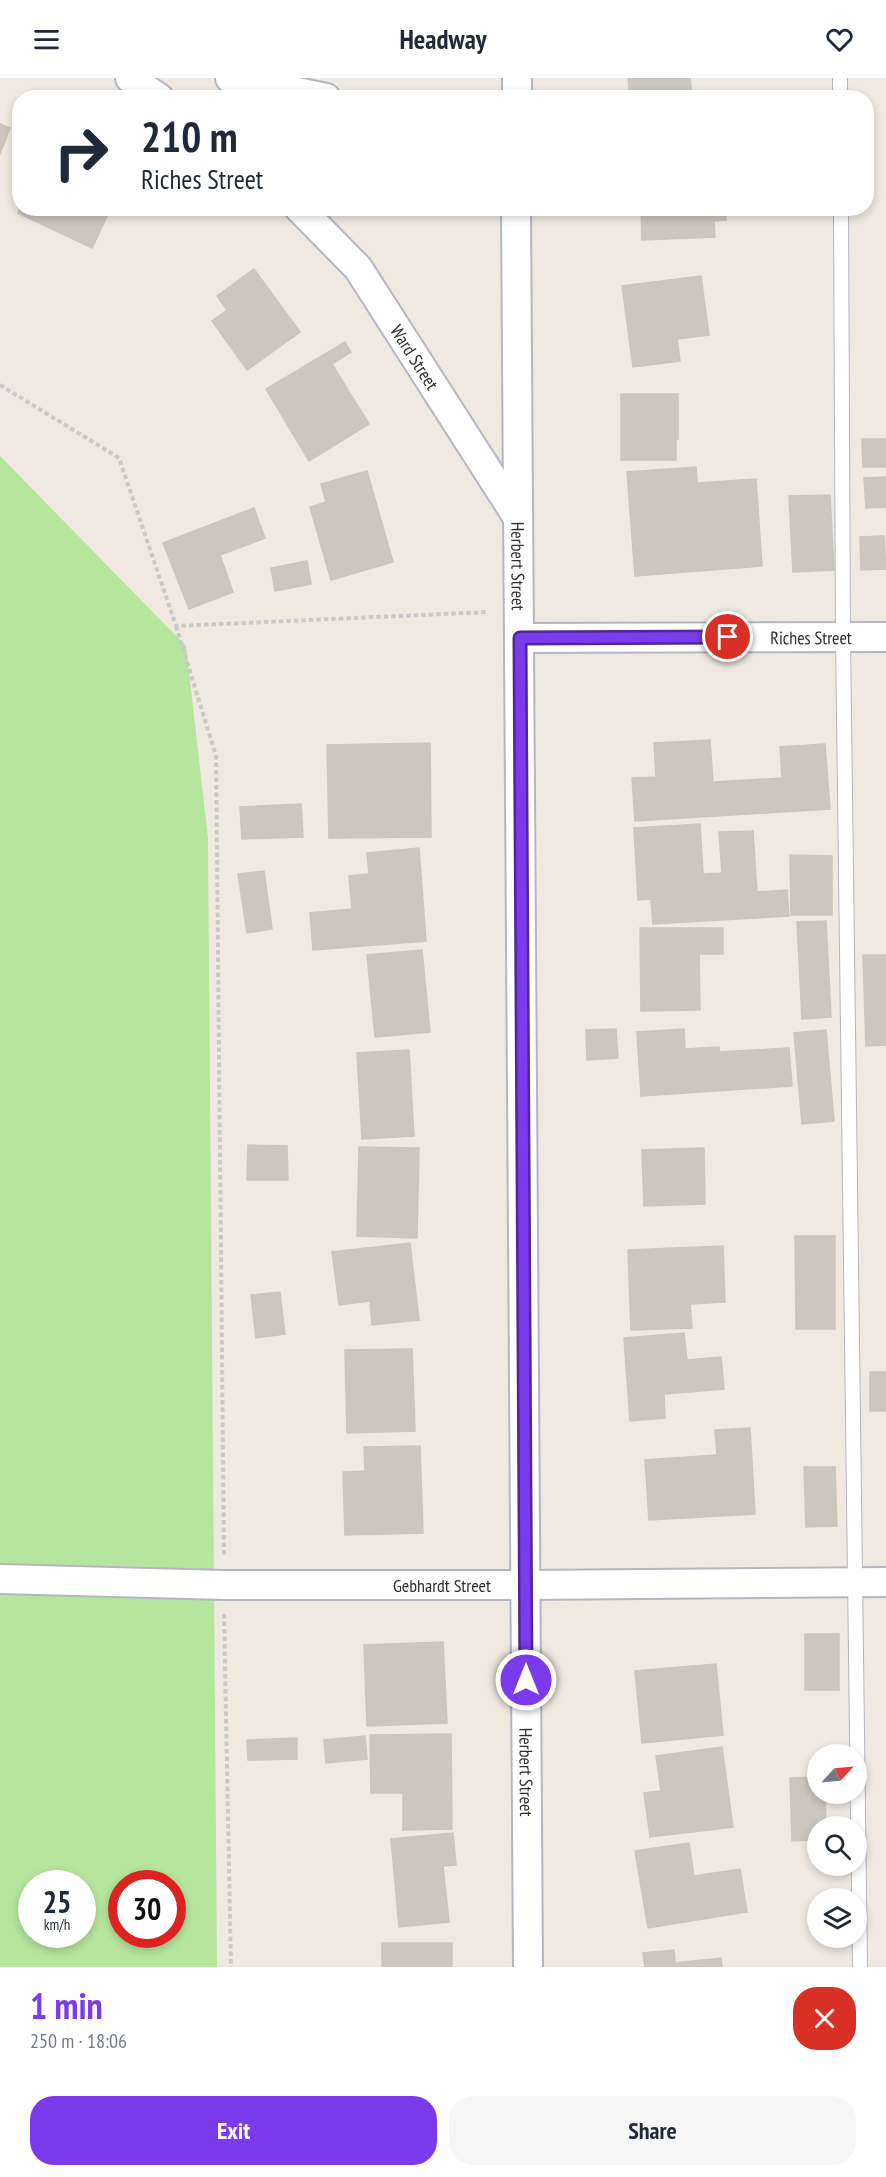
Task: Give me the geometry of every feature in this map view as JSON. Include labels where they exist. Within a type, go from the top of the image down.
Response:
[{"type":"street","points":[[130,78],[147,90]]},
{"type":"street","points":[[230,78],[288,90]]},
{"type":"street","name":"Ward Street","points":[[307,216],[358,268],[518,518]]},
{"type":"street","name":"Herbert Street","points":[[516,216],[528,1967]]},
{"type":"street","name":"Riches Street","points":[[520,624],[886,637]]},
{"type":"street","name":"Gebhardt Street","points":[[0,1579],[224,1585],[525,1585],[886,1581]]},
{"type":"lane","points":[[841,216],[843,637],[860,1967]]},
{"type":"path","points":[[0,386],[119,458],[176,626],[216,756],[224,1585],[231,1967]]},
{"type":"path","points":[[176,626],[520,624]]},
{"type":"green space","points":[[0,456],[186,646],[208,838],[217,1967],[0,1967]]},
{"type":"building","points":[[628,78],[690,78],[691,90],[629,90]]},
{"type":"building","points":[[0,124],[10,128],[0,154]]},
{"type":"building","points":[[24,216],[107,216],[92,248]]},
{"type":"building","points":[[641,216],[726,216],[726,220],[714,221],[715,237],[642,240]]},
{"type":"building","points":[[254,269],[300,332],[247,370],[212,321],[227,310],[217,296]]},
{"type":"building","points":[[701,276],[709,335],[677,339],[680,361],[633,367],[622,286]]},
{"type":"building","points":[[345,342],[351,352],[332,364],[369,424],[309,461],[266,389]]},
{"type":"building","points":[[621,394],[678,394],[676,460],[621,460]]},
{"type":"building","points":[[862,439],[886,439],[886,467],[863,467]]},
{"type":"building","points":[[696,467],[697,483],[756,479],[762,566],[635,576],[627,472]]},
{"type":"building","points":[[367,471],[393,562],[331,580],[310,507],[326,502],[321,484]]},
{"type":"building","points":[[886,477],[886,507],[866,508],[864,478]]},
{"type":"building","points":[[830,495],[834,570],[793,572],[789,496]]},
{"type":"building","points":[[254,508],[265,538],[220,555],[233,592],[189,609],[163,543]]},
{"type":"building","points":[[884,536],[886,569],[861,570],[860,537]]},
{"type":"building","points":[[307,561],[311,584],[275,591],[271,568]]},
{"type":"building","points":[[710,740],[713,782],[782,778],[780,747],[825,744],[830,809],[635,821],[632,778],[656,777],[654,743]]},
{"type":"building","points":[[430,743],[431,837],[329,838],[327,745]]},
{"type":"building","points":[[301,804],[303,837],[242,839],[240,807]]},
{"type":"building","points":[[700,824],[703,874],[722,873],[719,832],[753,831],[757,892],[787,890],[789,916],[653,924],[651,899],[638,900],[634,828]]},
{"type":"building","points":[[419,848],[426,941],[313,950],[310,913],[352,909],[349,876],[369,874],[367,853]]},
{"type":"building","points":[[790,855],[832,856],[832,915],[791,915]]},
{"type":"building","points":[[264,871],[272,929],[247,933],[238,874]]},
{"type":"building","points":[[826,921],[831,1017],[802,1019],[797,922]]},
{"type":"building","points":[[640,928],[723,928],[723,954],[699,954],[700,1010],[641,1011]]},
{"type":"building","points":[[422,950],[430,1032],[375,1037],[367,955]]},
{"type":"building","points":[[863,955],[886,955],[886,1045],[866,1046]]},
{"type":"building","points":[[616,1029],[618,1058],[587,1060],[586,1030]]},
{"type":"building","points":[[684,1029],[685,1049],[719,1047],[719,1052],[789,1048],[792,1086],[641,1096],[637,1032]]},
{"type":"building","points":[[826,1030],[834,1121],[802,1124],[794,1033]]},
{"type":"building","points":[[409,1050],[414,1136],[362,1139],[357,1053]]},
{"type":"building","points":[[248,1145],[287,1146],[288,1180],[247,1180]]},
{"type":"building","points":[[359,1147],[419,1148],[417,1238],[357,1236]]},
{"type":"building","points":[[704,1148],[705,1204],[644,1206],[642,1150]]},
{"type":"building","points":[[795,1236],[835,1236],[835,1329],[796,1329]]},
{"type":"building","points":[[410,1243],[419,1320],[372,1325],[370,1301],[339,1305],[332,1252]]},
{"type":"building","points":[[723,1246],[725,1302],[690,1304],[692,1328],[631,1330],[628,1250]]},
{"type":"building","points":[[280,1292],[285,1334],[256,1338],[251,1295]]},
{"type":"building","points":[[684,1333],[687,1360],[721,1357],[724,1389],[664,1394],[665,1418],[630,1421],[624,1338]]},
{"type":"building","points":[[412,1349],[415,1431],[347,1433],[345,1350]]},
{"type":"building","points":[[870,1372],[886,1372],[886,1411],[870,1411]]},
{"type":"building","points":[[750,1428],[755,1514],[649,1520],[645,1460],[717,1455],[715,1430]]},
{"type":"building","points":[[420,1446],[423,1533],[345,1535],[343,1472],[365,1471],[364,1447]]},
{"type":"building","points":[[804,1467],[835,1467],[837,1526],[806,1527]]},
{"type":"building","points":[[805,1634],[839,1634],[839,1690],[805,1690]]},
{"type":"building","points":[[443,1642],[447,1723],[367,1726],[364,1645]]},
{"type":"building","points":[[716,1664],[723,1735],[642,1743],[635,1671]]},
{"type":"building","points":[[451,1734],[452,1829],[403,1830],[403,1793],[371,1793],[370,1735]]},
{"type":"building","points":[[365,1736],[367,1759],[326,1763],[324,1740]]},
{"type":"building","points":[[297,1738],[297,1759],[248,1760],[247,1740]]},
{"type":"building","points":[[722,1747],[733,1827],[650,1837],[644,1793],[661,1791],[656,1756]]},
{"type":"building","points":[[807,1777],[807,1804],[825,1804],[826,1816],[807,1816],[807,1840],[792,1841],[790,1778]]},
{"type":"building","points":[[453,1833],[456,1865],[443,1866],[449,1922],[399,1927],[391,1839]]},
{"type":"building","points":[[689,1843],[694,1876],[740,1869],[747,1912],[648,1928],[635,1851]]},
{"type":"building","points":[[382,1943],[452,1943],[452,1967],[382,1967]]},
{"type":"building","points":[[674,1950],[675,1963],[721,1958],[722,1967],[645,1967],[643,1953]]},
{"type":"route","points":[[526,1680],[520,638],[728,637]]}]
